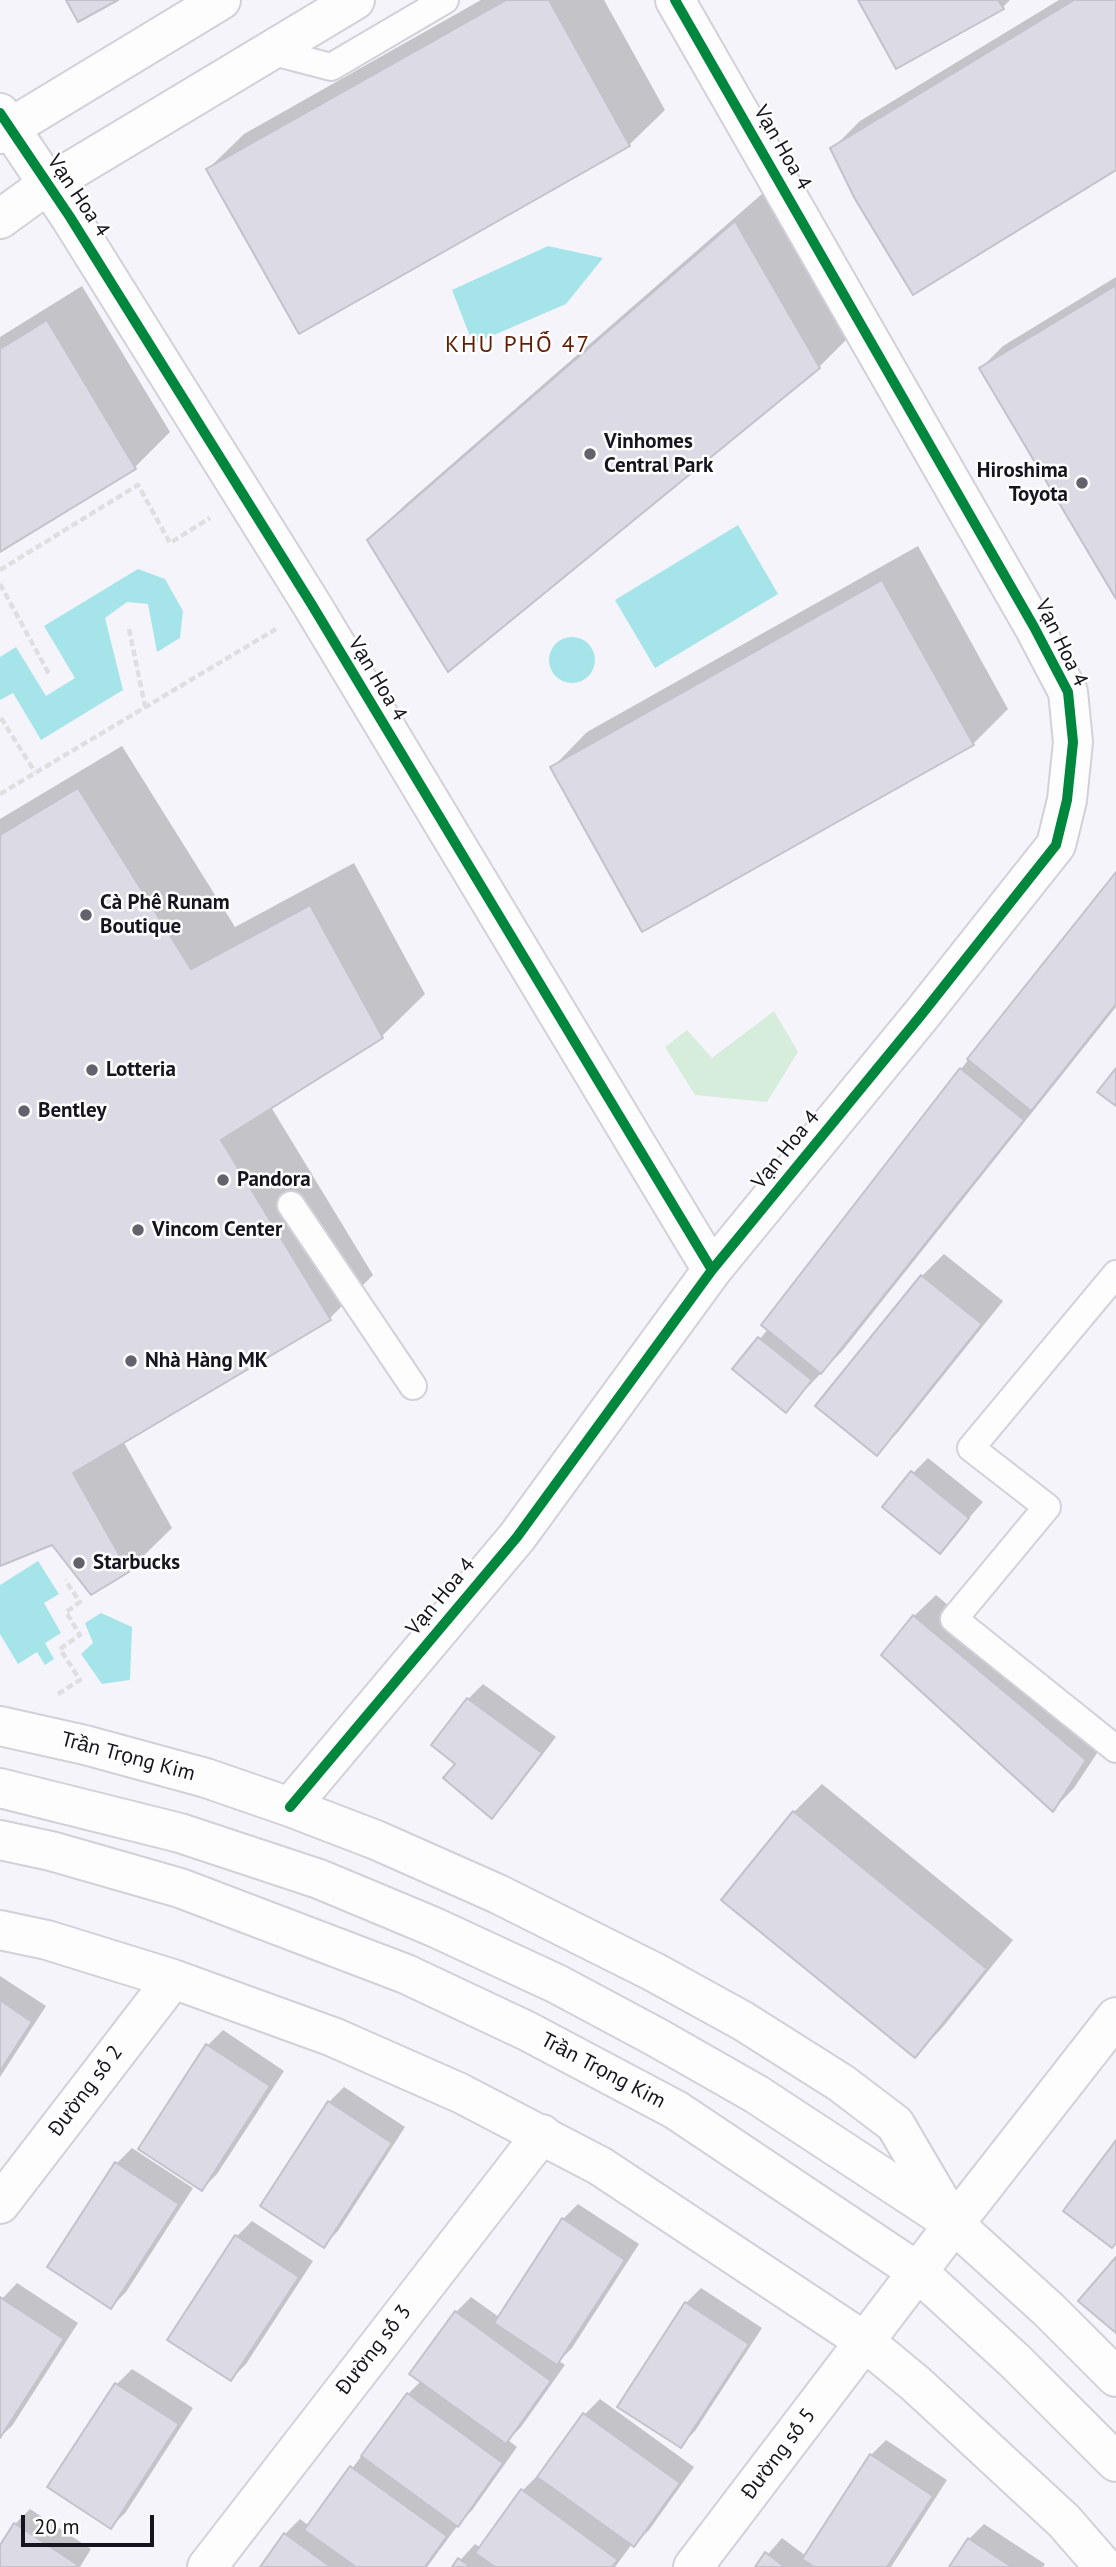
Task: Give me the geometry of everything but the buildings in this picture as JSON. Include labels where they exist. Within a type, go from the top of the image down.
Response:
[{"type":"street","name":"Vạn Hoa 4","points":[[221,0],[3,125],[70,217],[312,605],[712,1270]]},
{"type":"street","name":"Vạn Hoa 4","points":[[0,219],[47,186],[355,0]]},
{"type":"street","name":"Vạn Hoa 4","points":[[290,1807],[517,1537],[712,1270],[1056,845],[1066,800],[1073,742],[1068,692],[1034,627],[675,0]]},
{"type":"street","name":"Trần Trọng Kim","points":[[0,1726],[205,1777],[290,1807],[376,1840],[498,1894],[643,1966],[743,2021],[841,2083],[895,2124],[954,2224]]},
{"type":"street","name":"Trần Trọng Kim","points":[[0,1788],[180,1833],[319,1879],[447,1933],[557,1984],[755,2094],[954,2224],[1049,2310],[1116,2377]]},
{"type":"street","name":"Trần Trọng Kim","points":[[0,1840],[180,1888],[407,1974],[527,2031],[676,2110],[918,2272],[1016,2362],[1116,2462]]},
{"type":"street","points":[[0,1930],[47,1940],[173,1979],[333,2037],[460,2093],[600,2166],[864,2342],[916,2384],[1064,2521],[1104,2567]]},
{"type":"street","name":"Đường số 2","points":[[0,2204],[173,1979]]},
{"type":"street","name":"Đường số 5","points":[[693,2567],[954,2224],[1116,2017]]},
{"type":"street","name":"Đường số 3","points":[[207,2567],[542,2134]]},
{"type":"lane","points":[[270,51],[331,67],[445,0]]},
{"type":"lane","points":[[291,1205],[413,1386]]},
{"type":"lane","points":[[1116,1274],[971,1448],[1047,1507],[954,1619],[1116,1749]]},
{"type":"path","points":[[0,570],[138,485],[170,543],[213,516]]},
{"type":"path","points":[[0,584],[49,674]]},
{"type":"path","points":[[0,794],[312,605]]},
{"type":"path","points":[[129,629],[145,706]]},
{"type":"path","points":[[1,718],[36,772]]},
{"type":"path","points":[[58,1695],[80,1680],[60,1649],[80,1635],[66,1612],[80,1602],[65,1580]]},
{"type":"green space","points":[[774,1011],[798,1052],[767,1102],[695,1095],[665,1047],[687,1030],[712,1058]]},
{"type":"water","points":[[548,246],[603,258],[566,304],[473,344],[452,290]]},
{"type":"water","points":[[738,525],[778,594],[655,668],[615,600]]},
{"type":"water","points":[[138,569],[165,579],[183,611],[180,638],[157,652],[148,604],[127,602],[105,618],[123,690],[41,740],[13,693],[0,700],[0,657],[16,647],[46,696],[75,678],[44,626]]},
{"type":"water","points":[[572,637],[589,643],[595,660],[589,677],[572,683],[555,677],[549,660],[555,643]]},
{"type":"water","points":[[38,1561],[59,1594],[44,1603],[61,1633],[45,1643],[54,1659],[45,1665],[37,1652],[18,1664],[0,1634],[0,1585]]},
{"type":"water","points":[[101,1613],[132,1627],[130,1680],[102,1684],[81,1654],[93,1643],[85,1623]]},
{"type":"cycle path","points":[[290,1807],[517,1537],[712,1270],[922,1014],[1056,845],[1067,800],[1073,742],[1068,692],[1034,627],[675,0]]},
{"type":"cycle path","points":[[0,113],[70,217],[312,605],[712,1270]]},
{"type":"place","name":"Vinhomes Central Park","points":[[590,454]]},
{"type":"place","name":"Hiroshima Toyota","points":[[1082,483]]},
{"type":"place","name":"Cà Phê Runam Boutique","points":[[86,915]]},
{"type":"place","name":"Lotteria","points":[[92,1070]]},
{"type":"place","name":"Bentley","points":[[24,1111]]},
{"type":"place","name":"Pandora","points":[[223,1180]]},
{"type":"place","name":"Vincom Center","points":[[138,1230]]},
{"type":"place","name":"Nhà Hàng MK","points":[[131,1361]]},
{"type":"place","name":"Starbucks","points":[[79,1563]]},
{"type":"district","name":"KHU PHỐ 47","points":[[518,345]]}]
